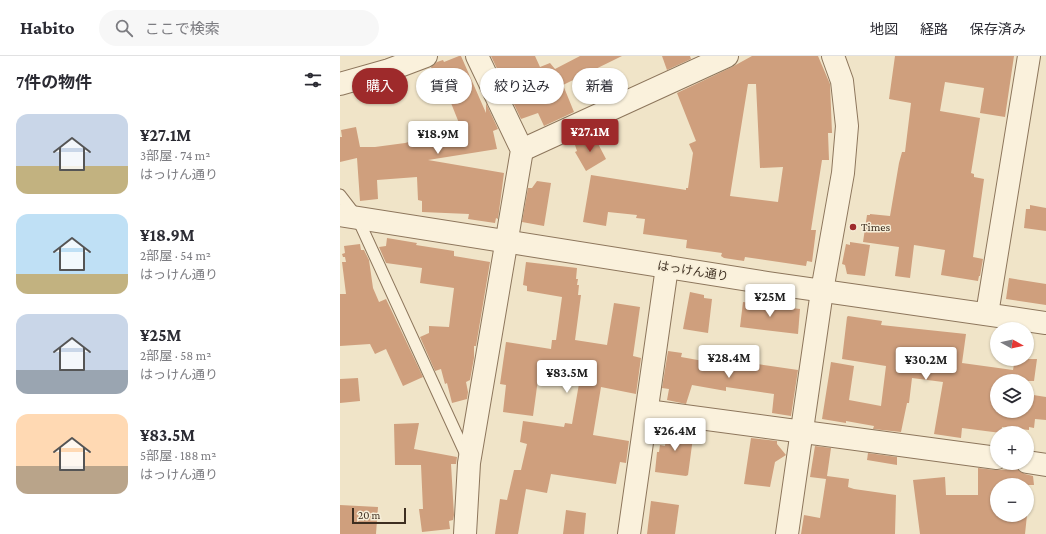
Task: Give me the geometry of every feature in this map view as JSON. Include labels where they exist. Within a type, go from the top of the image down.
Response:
[{"type":"street","points":[[340,84],[389,70],[426,56]]},
{"type":"street","points":[[465,534],[469,463],[522,150],[477,56]]},
{"type":"street","points":[[522,150],[728,56]]},
{"type":"street","points":[[787,534],[822,291],[843,172],[847,126],[842,81],[833,56]]},
{"type":"street","points":[[987,314],[1029,56]]},
{"type":"street","name":"はっけん通り","points":[[348,216],[822,291],[1046,323]]},
{"type":"street","points":[[628,534],[667,267]]},
{"type":"street","points":[[647,410],[990,457]]},
{"type":"street","points":[[1034,463],[1046,465]]},
{"type":"lane","points":[[340,195],[348,216],[469,463]]},
{"type":"building","points":[[461,56],[466,68],[431,68],[437,62],[443,60],[444,62]]},
{"type":"building","points":[[491,56],[535,56],[540,67],[550,63],[554,68],[497,68]]},
{"type":"building","points":[[580,56],[622,56],[598,68],[572,68],[572,81],[564,85],[564,68],[557,68]]},
{"type":"building","points":[[662,56],[690,56],[691,59],[667,70]]},
{"type":"building","points":[[752,56],[818,56],[830,84],[832,133],[828,133],[829,160],[822,160],[811,230],[816,230],[812,262],[807,261],[806,266],[745,257],[744,261],[724,258],[721,256],[722,253],[686,248],[687,240],[643,234],[645,219],[636,218],[637,215],[608,212],[606,226],[583,222],[591,175],[686,190],[686,188],[688,188],[693,153],[689,144],[696,141],[677,93]],"holes":[[[748,84],[756,84],[760,168],[783,167],[778,202],[730,196]]]},
{"type":"building","points":[[895,56],[1014,56],[1005,117],[980,113],[984,88],[945,82],[940,111],[980,118],[971,173],[974,174],[974,177],[984,179],[973,257],[983,259],[978,281],[941,275],[945,250],[914,245],[910,278],[895,276],[899,247],[863,242],[867,215],[890,216],[899,163],[902,152],[905,152],[911,103],[889,99]]},
{"type":"building","points":[[472,81],[480,99],[480,104],[482,104],[486,113],[486,104],[498,129],[493,131],[497,149],[428,160],[504,173],[498,219],[496,218],[495,223],[468,219],[469,214],[422,212],[422,201],[418,200],[417,177],[377,180],[378,199],[360,201],[357,158],[340,162],[340,137],[342,137],[341,130],[356,127],[360,147],[375,147],[405,143],[461,128],[451,104],[472,104]]},
{"type":"building","points":[[564,87],[574,112],[544,126],[538,113],[521,119],[514,104],[564,104]]},
{"type":"building","points":[[593,134],[606,159],[586,171],[575,152],[577,151],[575,145]]},
{"type":"building","points":[[537,181],[551,183],[544,226],[522,222],[528,188],[532,188]]},
{"type":"building","points":[[1030,205],[1046,208],[1046,231],[1024,228],[1026,209],[1030,209]]},
{"type":"building","points":[[387,238],[417,243],[416,245],[454,251],[454,256],[490,262],[476,346],[474,346],[474,358],[470,380],[466,382],[468,392],[467,399],[452,403],[447,383],[445,384],[441,369],[435,371],[420,337],[429,333],[429,326],[449,327],[454,288],[420,283],[422,268],[386,263],[379,247],[386,246]]},
{"type":"building","points":[[850,242],[870,245],[865,276],[847,274],[845,265],[842,264],[846,244],[850,245]]},
{"type":"building","points":[[360,244],[361,250],[364,250],[369,260],[373,288],[379,302],[386,299],[423,377],[403,386],[386,349],[375,354],[370,344],[340,346],[340,294],[346,294],[342,262],[346,262],[345,257],[343,257],[342,254],[345,253],[344,246]]},
{"type":"building","points":[[526,262],[577,268],[576,279],[578,279],[577,285],[579,285],[578,295],[581,295],[575,340],[607,345],[614,303],[640,307],[633,356],[641,358],[636,394],[601,387],[593,435],[629,441],[626,463],[620,462],[616,484],[551,474],[547,493],[526,489],[518,534],[495,534],[500,499],[507,500],[514,470],[521,470],[527,444],[520,442],[523,421],[564,427],[565,423],[572,424],[580,378],[539,372],[533,416],[503,412],[506,385],[500,384],[506,342],[551,349],[552,340],[556,340],[562,297],[527,291],[527,286],[523,285]]},
{"type":"building","points":[[1009,278],[1046,284],[1046,305],[1006,299]]},
{"type":"building","points":[[690,292],[704,295],[704,298],[712,299],[708,333],[683,329]]},
{"type":"building","points":[[743,302],[800,309],[798,334],[740,327]]},
{"type":"building","points":[[847,317],[882,321],[881,325],[966,334],[962,363],[1013,370],[1014,366],[1034,366],[1034,359],[1037,359],[1034,381],[1034,374],[990,374],[990,418],[1034,418],[1034,395],[1046,397],[1046,420],[1035,419],[1034,428],[1034,426],[990,426],[990,432],[962,428],[961,438],[934,434],[943,382],[912,378],[909,403],[907,403],[901,432],[873,429],[874,426],[846,421],[846,423],[822,419],[831,362],[854,366],[849,400],[881,406],[886,366],[842,359]]},
{"type":"building","points":[[668,351],[682,353],[681,357],[709,362],[710,357],[798,370],[791,416],[772,413],[774,394],[726,387],[726,391],[692,385],[686,404],[667,400],[669,389],[662,388]]},
{"type":"building","points":[[358,378],[360,401],[340,403],[340,379]]},
{"type":"building","points":[[419,423],[414,449],[457,457],[456,464],[451,464],[454,515],[453,520],[449,521],[450,529],[422,532],[419,509],[423,509],[421,465],[395,465],[394,424]]},
{"type":"building","points":[[667,426],[694,430],[688,475],[686,476],[655,472],[657,452],[659,452],[660,445],[665,446]]},
{"type":"building","points":[[751,438],[777,441],[777,444],[786,455],[775,462],[770,487],[744,484]]},
{"type":"building","points":[[815,446],[831,448],[827,476],[849,479],[848,487],[854,489],[896,495],[895,534],[801,534],[804,515],[820,518],[826,479],[810,477]]},
{"type":"building","points":[[868,453],[897,457],[897,465],[867,460]]},
{"type":"building","points":[[978,468],[990,470],[1019,470],[1025,474],[1033,476],[1033,478],[990,478],[990,522],[1026,522],[1025,534],[920,534],[913,480],[945,477],[946,495],[978,495]]},
{"type":"building","points":[[651,501],[679,505],[675,534],[647,534]]},
{"type":"building","points":[[340,505],[378,507],[376,534],[340,534]]},
{"type":"building","points":[[566,510],[586,513],[584,534],[563,534]]},
{"type":"place","name":"Times","points":[[853,227]]}]
